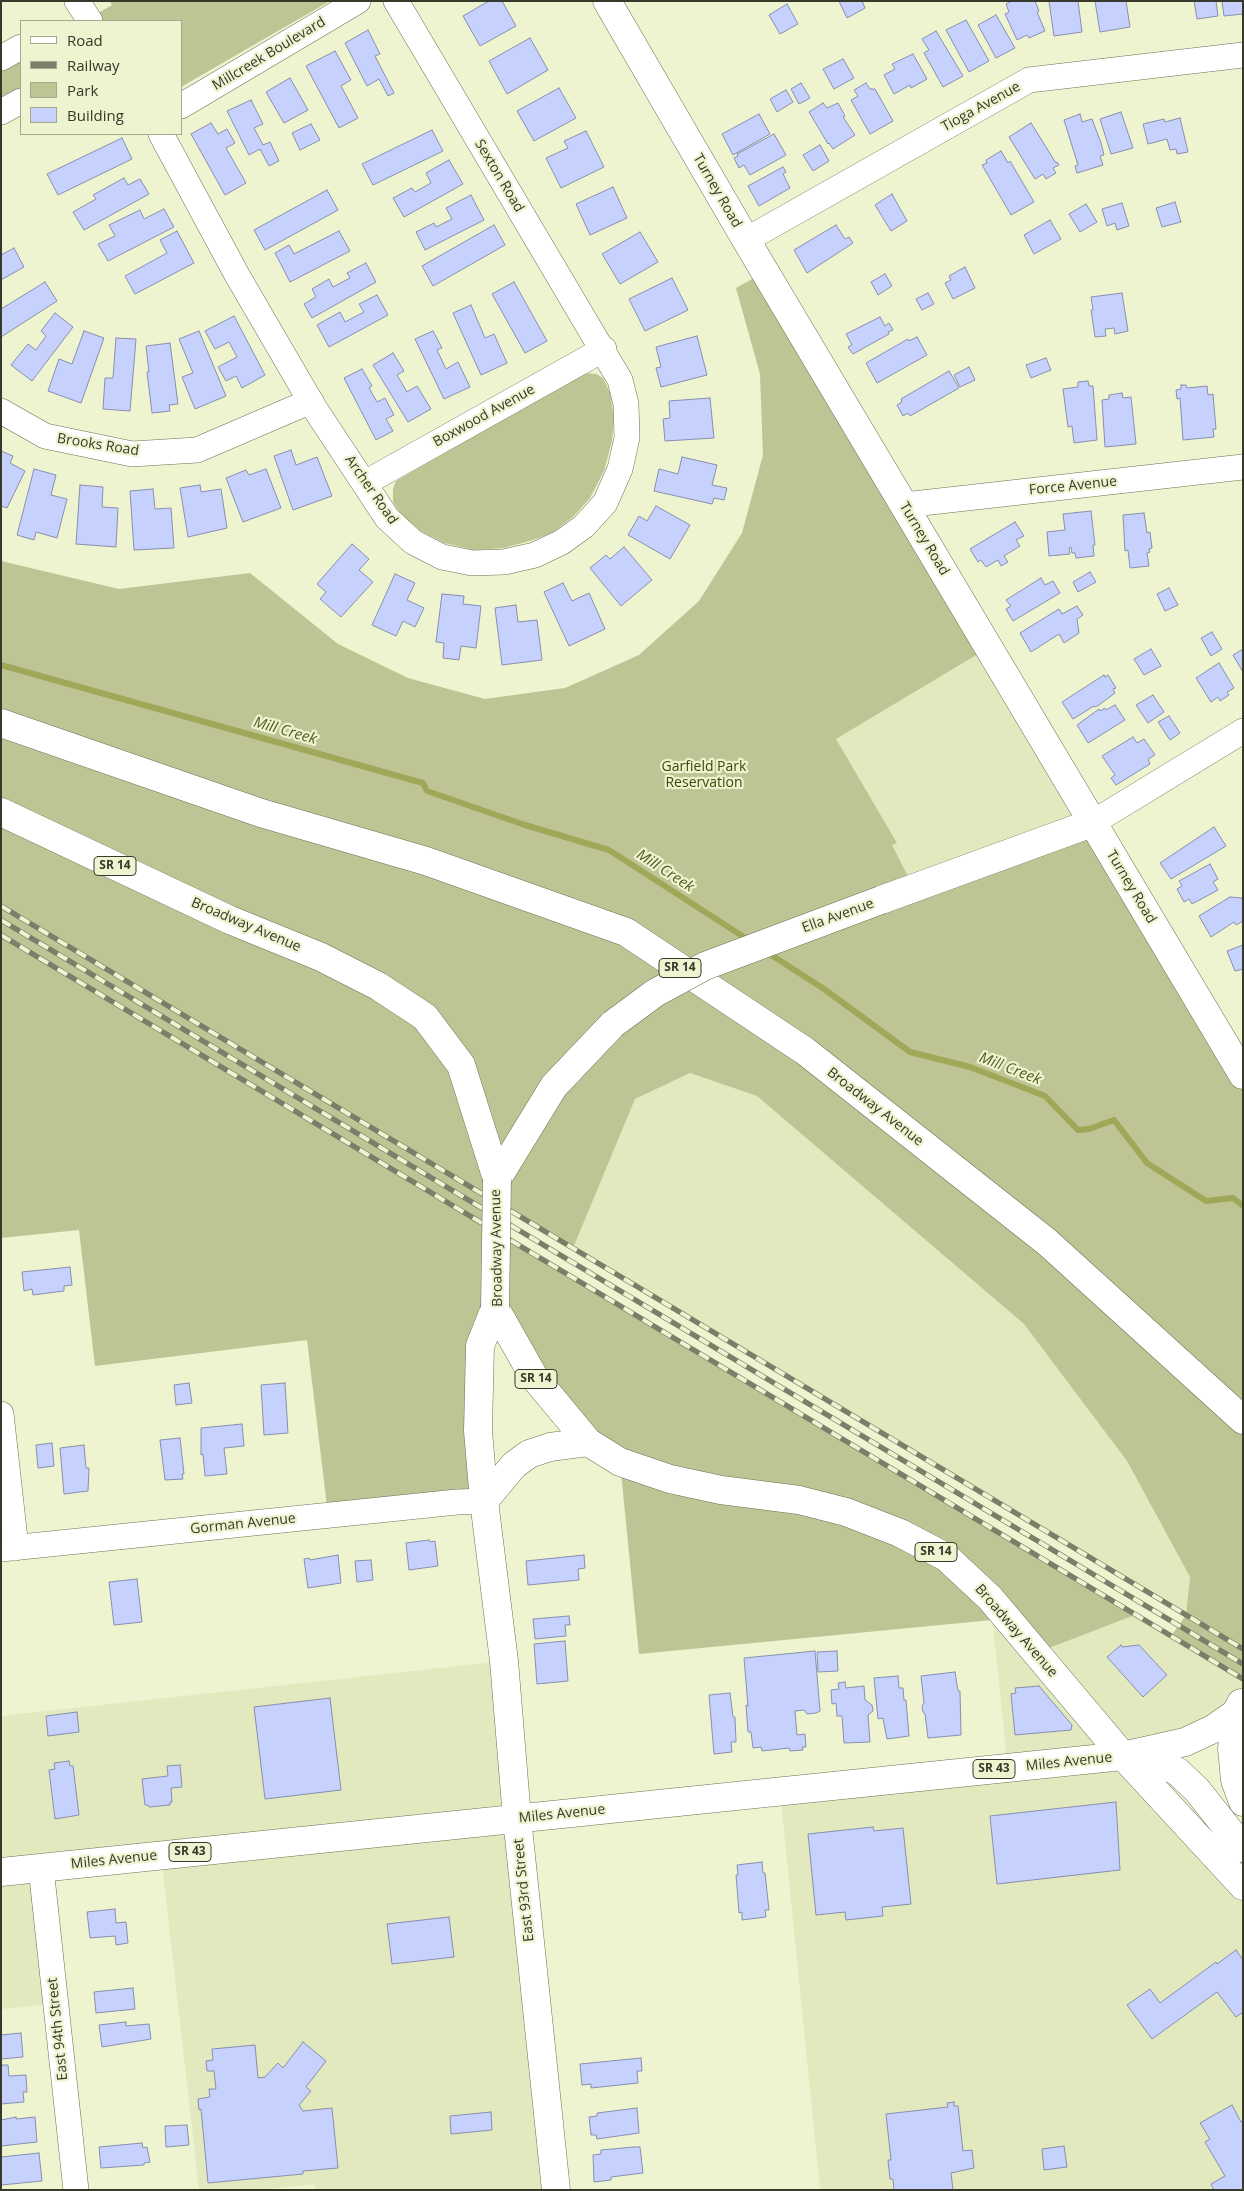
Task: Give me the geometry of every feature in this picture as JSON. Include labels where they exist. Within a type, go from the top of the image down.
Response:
[{"type":"main road","name":"Turney Road","points":[[606,1],[746,240],[1243,1075]]},
{"type":"main road","name":"Broadway Avenue","points":[[1,723],[261,813],[426,862],[626,932],[804,1051],[1047,1242],[1243,1420]]},
{"type":"main road","name":"Broadway Avenue","points":[[1,812],[230,920],[321,956],[378,986],[426,1018],[461,1065],[497,1180],[495,1308],[534,1376],[588,1442],[620,1462],[670,1479],[721,1490],[799,1500],[846,1512],[900,1533],[946,1558],[990,1598],[1122,1756],[1243,1886]]},
{"type":"main road","name":"Ella Avenue","points":[[497,1180],[554,1086],[613,1024],[655,993],[705,966],[1092,823]]},
{"type":"main road","name":"East 93rd Street","points":[[495,1308],[480,1346],[478,1431],[484,1501],[504,1661],[517,1818],[556,2190]]},
{"type":"main road","points":[[484,1501],[514,1465],[529,1454],[550,1447],[588,1442]]},
{"type":"main road","points":[[1122,1756],[1185,1742],[1213,1729],[1239,1706]]},
{"type":"main road","points":[[1239,1706],[1232,1748],[1235,1780],[1243,1802]]},
{"type":"main road","name":"Miles Avenue","points":[[1,1872],[1122,1756]]},
{"type":"main road","name":"SR 43","points":[[1122,1756],[1159,1762],[1178,1772],[1197,1790],[1243,1848]]},
{"type":"street","name":"Millcreek Boulevard","points":[[182,105],[358,1]]},
{"type":"street","name":"Sexton Road","points":[[396,1],[604,349]]},
{"type":"street","points":[[1,58],[20,48]]},
{"type":"street","name":"Tioga Avenue","points":[[746,240],[1029,80],[1243,55]]},
{"type":"street","points":[[1,112],[20,102]]},
{"type":"street","name":"Archer Road","points":[[162,135],[237,275],[311,401],[387,518],[413,542],[442,557],[472,563],[504,562],[534,555],[562,542],[584,526],[606,502],[620,468],[627,438],[626,404],[620,380],[604,349]]},
{"type":"street","name":"Boxwood Avenue","points":[[365,483],[604,349]]},
{"type":"street","name":"Brooks Road","points":[[1,411],[45,436],[132,454],[197,450],[311,401]]},
{"type":"street","name":"Force Avenue","points":[[904,505],[1243,467]]},
{"type":"street","name":"Ella Avenue","points":[[1092,823],[1243,731]]},
{"type":"street","points":[[1,1414],[8,1549]]},
{"type":"street","name":"Gorman Avenue","points":[[8,1549],[457,1502],[484,1501]]},
{"type":"street","name":"East 94th Street","points":[[40,1868],[76,2190]]},
{"type":"shaded area","points":[[988,648],[1092,823],[914,888],[836,739]]},
{"type":"shaded area","points":[[690,1073],[757,1096],[1024,1324],[1127,1461],[1190,1577],[1186,1615],[496,1203],[572,1248],[635,1099]]},
{"type":"shaded area","points":[[990,1598],[1036,1653],[1135,1615],[1243,1679],[1243,1699],[1236,1713],[1123,1756],[1243,1886],[1243,2190],[820,2190],[780,1791],[1008,1768]]},
{"type":"shaded area","points":[[504,1661],[556,2190],[316,2190],[315,2184],[260,2190],[199,2190],[161,1855],[41,1868],[55,2004],[1,2009],[1,1716]]},
{"type":"green space","points":[[110,1],[330,1],[182,86],[182,20],[86,20],[112,5]]},
{"type":"green space","points":[[20,59],[20,97],[1,107],[1,69]]},
{"type":"green space","name":"Garfield Park Reservation","points":[[765,272],[988,648],[836,739],[897,843],[892,845],[914,888],[1092,823],[1243,1075],[1243,1679],[1171,1636],[1186,1615],[1190,1577],[1127,1461],[1024,1324],[757,1096],[690,1073],[635,1099],[573,1248],[497,1203],[494,1230],[1135,1615],[1036,1653],[992,1620],[639,1654],[620,1462],[496,1309],[484,1501],[328,1515],[307,1340],[95,1366],[79,1230],[1,1238],[1,561],[119,589],[250,573],[338,644],[408,678],[485,699],[565,688],[639,655],[699,601],[742,533],[763,455],[760,374],[736,288]]},
{"type":"green space","points":[[584,373],[596,374],[603,378],[610,393],[614,418],[612,441],[604,471],[590,498],[574,516],[552,533],[504,548],[474,550],[444,543],[419,530],[400,513],[393,502],[393,489],[396,481]]},
{"type":"building","points":[[489,1],[502,1],[516,26],[480,46],[463,16]]},
{"type":"building","points":[[839,1],[862,1],[865,8],[847,18]]},
{"type":"building","points":[[1012,1],[1035,1],[1039,11],[1037,12],[1045,31],[1029,38],[1027,35],[1017,40],[1005,14],[1009,12],[1006,4]]},
{"type":"building","points":[[1049,1],[1078,1],[1082,32],[1054,36]]},
{"type":"building","points":[[1095,1],[1126,1],[1130,27],[1100,32]]},
{"type":"building","points":[[1194,1],[1216,1],[1218,16],[1197,19]]},
{"type":"building","points":[[1222,1],[1243,1],[1243,14],[1224,16]]},
{"type":"building","points":[[787,4],[798,24],[780,34],[769,15]]},
{"type":"building","points":[[996,15],[1015,48],[996,58],[978,25]]},
{"type":"building","points":[[966,20],[989,61],[969,72],[946,30]]},
{"type":"building","points":[[368,30],[380,54],[375,56],[394,93],[388,96],[379,79],[367,86],[345,43]]},
{"type":"building","points":[[936,31],[963,76],[943,87],[924,53],[929,50],[922,39]]},
{"type":"building","points":[[530,38],[548,70],[507,94],[489,61]]},
{"type":"building","points":[[335,51],[351,80],[341,86],[358,118],[339,128],[306,66]]},
{"type":"building","points":[[913,54],[927,79],[911,88],[910,85],[894,94],[884,75],[895,69],[892,64]]},
{"type":"building","points":[[843,59],[854,78],[834,89],[823,69]]},
{"type":"building","points":[[290,78],[308,110],[284,123],[266,92]]},
{"type":"building","points":[[801,83],[810,98],[799,104],[791,89]]},
{"type":"building","points":[[866,83],[870,89],[875,89],[893,121],[870,134],[851,100],[858,96],[854,90]]},
{"type":"building","points":[[559,88],[576,118],[534,141],[517,111]]},
{"type":"building","points":[[786,90],[793,102],[777,112],[770,99]]},
{"type":"building","points":[[251,100],[263,124],[254,128],[263,145],[270,142],[279,161],[269,166],[260,149],[249,155],[227,111]]},
{"type":"building","points":[[823,103],[827,108],[838,103],[845,116],[843,117],[855,135],[833,149],[809,112]]},
{"type":"building","points":[[1121,112],[1133,148],[1111,154],[1100,119]]},
{"type":"building","points":[[759,114],[770,134],[733,155],[722,134]]},
{"type":"building","points":[[1080,114],[1082,122],[1092,119],[1104,155],[1100,156],[1103,165],[1077,173],[1075,166],[1078,165],[1064,120]]},
{"type":"building","points":[[1180,118],[1188,152],[1177,154],[1176,149],[1170,150],[1167,139],[1148,144],[1143,124],[1164,119],[1165,122]]},
{"type":"building","points":[[211,123],[218,134],[227,129],[235,143],[226,148],[246,183],[225,195],[191,134]]},
{"type":"building","points":[[1031,123],[1059,165],[1053,168],[1056,173],[1046,179],[1043,174],[1035,179],[1009,137]]},
{"type":"building","points":[[311,124],[320,140],[300,150],[292,133]]},
{"type":"building","points":[[432,130],[443,151],[373,185],[362,164]]},
{"type":"building","points":[[586,131],[604,167],[561,188],[546,158],[568,148],[564,141]]},
{"type":"building","points":[[774,134],[786,155],[750,175],[744,165],[739,168],[734,158],[738,156],[737,154]]},
{"type":"building","points":[[122,138],[132,159],[58,195],[47,174]]},
{"type":"building","points":[[820,145],[829,161],[813,171],[803,155]]},
{"type":"building","points":[[1001,151],[1008,163],[1010,161],[1034,202],[1011,215],[982,165],[987,163],[986,160]]},
{"type":"building","points":[[449,160],[463,184],[404,217],[393,198],[412,188],[415,192],[431,183],[426,173]]},
{"type":"building","points":[[783,167],[786,172],[783,174],[790,188],[759,206],[748,186]]},
{"type":"building","points":[[124,178],[128,185],[140,179],[149,194],[84,230],[73,212],[96,199],[93,195]]},
{"type":"building","points":[[613,187],[627,218],[590,235],[576,204]]},
{"type":"building","points":[[327,190],[338,210],[265,250],[254,230]]},
{"type":"building","points":[[892,194],[907,221],[891,231],[875,205]]},
{"type":"building","points":[[471,195],[484,220],[425,250],[416,232],[434,223],[436,227],[452,219],[446,208]]},
{"type":"building","points":[[1175,202],[1181,222],[1162,227],[1156,208]]},
{"type":"building","points":[[1122,203],[1129,226],[1117,230],[1115,223],[1107,226],[1102,209]]},
{"type":"building","points":[[1086,204],[1097,222],[1080,232],[1069,214]]},
{"type":"building","points":[[164,209],[174,227],[108,261],[98,244],[115,236],[109,225],[140,210],[144,219]]},
{"type":"building","points":[[1050,220],[1061,239],[1034,254],[1024,235]]},
{"type":"building","points":[[494,225],[505,245],[433,286],[422,266]]},
{"type":"building","points":[[836,225],[845,239],[849,237],[853,243],[807,273],[794,250]]},
{"type":"building","points":[[177,231],[194,263],[135,294],[125,276],[167,253],[160,240]]},
{"type":"building","points":[[339,231],[350,251],[290,282],[275,253],[289,245],[294,254]]},
{"type":"building","points":[[640,232],[658,262],[620,284],[602,254]]},
{"type":"building","points":[[14,248],[24,267],[1,280],[1,255]]},
{"type":"building","points":[[366,263],[376,282],[312,318],[304,304],[316,297],[312,289],[329,279],[333,287],[350,278],[347,273]]},
{"type":"building","points":[[965,267],[975,288],[953,299],[945,283],[951,280],[949,276]]},
{"type":"building","points":[[885,274],[892,286],[878,295],[871,282]]},
{"type":"building","points":[[672,278],[688,310],[645,331],[629,299]]},
{"type":"building","points":[[45,282],[57,301],[1,337],[1,309]]},
{"type":"building","points":[[514,282],[547,341],[525,353],[492,294]]},
{"type":"building","points":[[928,293],[934,304],[922,310],[916,299]]},
{"type":"building","points":[[1122,293],[1128,331],[1115,334],[1114,328],[1105,329],[1106,336],[1095,337],[1091,297]]},
{"type":"building","points":[[377,295],[388,315],[329,347],[317,325],[340,312],[345,322],[364,312],[359,304]]},
{"type":"building","points":[[471,305],[485,338],[494,334],[507,363],[481,375],[453,313]]},
{"type":"building","points":[[55,313],[73,327],[32,381],[11,365],[28,344],[36,350],[46,336],[41,331]]},
{"type":"building","points":[[234,316],[265,375],[242,388],[236,376],[226,381],[218,367],[237,357],[229,342],[215,349],[205,331]]},
{"type":"building","points":[[880,317],[885,326],[889,323],[893,330],[853,354],[848,347],[852,345],[846,334]]},
{"type":"building","points":[[84,331],[104,338],[81,403],[48,391],[59,359],[72,364]]},
{"type":"building","points":[[199,331],[226,396],[195,409],[182,377],[193,373],[179,339]]},
{"type":"building","points":[[433,331],[442,348],[437,350],[446,369],[458,362],[470,387],[444,399],[415,339]]},
{"type":"building","points":[[697,336],[707,375],[661,387],[656,368],[661,367],[656,347]]},
{"type":"building","points":[[917,337],[927,355],[877,383],[866,363],[908,339],[909,341]]},
{"type":"building","points":[[116,338],[136,339],[130,411],[103,409],[105,378],[113,378]]},
{"type":"building","points":[[170,343],[178,404],[169,405],[170,411],[152,413],[146,346]]},
{"type":"building","points":[[393,353],[404,371],[397,375],[407,392],[417,386],[431,409],[408,422],[373,365]]},
{"type":"building","points":[[1046,358],[1051,370],[1031,378],[1026,365]]},
{"type":"building","points":[[969,367],[975,380],[960,387],[954,375]]},
{"type":"building","points":[[362,369],[372,386],[369,388],[377,402],[385,398],[394,415],[386,419],[393,431],[376,440],[344,378]]},
{"type":"building","points":[[949,371],[959,388],[910,416],[908,413],[903,416],[897,405],[902,402],[901,399]]},
{"type":"building","points":[[1088,381],[1089,386],[1093,386],[1097,440],[1074,443],[1072,426],[1068,427],[1063,389],[1078,387],[1078,382]]},
{"type":"building","points":[[1181,385],[1186,385],[1187,388],[1207,386],[1208,395],[1213,394],[1216,429],[1213,429],[1214,437],[1183,440],[1180,398],[1177,399],[1176,390],[1181,389]]},
{"type":"building","points":[[1122,393],[1123,398],[1131,397],[1136,444],[1105,447],[1102,400],[1109,399],[1109,395]]},
{"type":"building","points":[[710,398],[714,438],[665,441],[663,419],[670,418],[669,401]]},
{"type":"building","points":[[291,450],[296,465],[317,457],[332,496],[293,510],[274,456]]},
{"type":"building","points":[[1,451],[13,456],[10,463],[25,471],[7,508],[1,506]]},
{"type":"building","points":[[682,457],[717,465],[712,485],[727,488],[724,500],[714,498],[712,504],[654,491],[659,469],[678,474]]},
{"type":"building","points":[[34,469],[56,475],[51,495],[67,499],[57,538],[36,532],[34,540],[17,535]]},
{"type":"building","points":[[266,469],[281,508],[243,522],[226,478],[246,470],[249,475]]},
{"type":"building","points":[[80,485],[103,487],[102,507],[118,508],[116,547],[76,544]]},
{"type":"building","points":[[200,485],[201,492],[221,489],[227,528],[188,537],[180,488]]},
{"type":"building","points":[[153,489],[155,509],[171,508],[174,548],[134,550],[130,491]]},
{"type":"building","points":[[656,506],[690,525],[670,559],[628,535],[639,516],[647,521]]},
{"type":"building","points":[[1091,511],[1095,545],[1093,545],[1094,556],[1076,558],[1075,553],[1072,553],[1071,547],[1069,548],[1070,554],[1049,556],[1047,532],[1065,530],[1063,514]]},
{"type":"building","points":[[1144,513],[1147,533],[1150,532],[1152,548],[1147,553],[1149,566],[1130,568],[1128,550],[1125,551],[1123,515]]},
{"type":"building","points":[[1015,522],[1024,536],[1016,540],[1020,546],[1004,556],[1008,562],[1001,566],[998,560],[986,567],[981,560],[978,562],[970,549]]},
{"type":"building","points":[[352,544],[369,559],[359,570],[373,582],[341,617],[320,599],[326,592],[317,584]]},
{"type":"building","points":[[624,547],[652,580],[621,606],[590,568],[606,555],[610,559]]},
{"type":"building","points":[[1090,572],[1096,582],[1078,592],[1073,582]]},
{"type":"building","points":[[395,574],[415,583],[407,600],[424,608],[415,627],[403,621],[396,636],[372,625]]},
{"type":"building","points":[[1041,578],[1045,585],[1053,581],[1060,593],[1013,621],[1006,609],[1011,606],[1006,600]]},
{"type":"building","points":[[563,583],[572,601],[589,593],[605,629],[569,646],[544,592]]},
{"type":"building","points":[[1169,588],[1178,605],[1165,611],[1157,594]]},
{"type":"building","points":[[442,594],[464,596],[463,604],[481,606],[476,648],[461,646],[459,660],[443,658],[444,643],[436,642]]},
{"type":"building","points":[[516,605],[518,622],[537,620],[542,660],[502,665],[495,608]]},
{"type":"building","points":[[1077,606],[1083,615],[1077,619],[1079,633],[1064,643],[1059,634],[1031,652],[1020,633],[1059,609],[1062,614]]},
{"type":"building","points":[[1212,632],[1222,649],[1211,656],[1201,638]]},
{"type":"building","points":[[1151,649],[1161,666],[1144,675],[1134,659]]},
{"type":"building","points":[[1243,649],[1243,672],[1233,655]]},
{"type":"building","points":[[1219,663],[1234,688],[1227,692],[1229,695],[1220,701],[1218,697],[1211,702],[1196,678]]},
{"type":"building","points":[[1104,675],[1105,677],[1108,675],[1116,688],[1113,689],[1115,693],[1099,705],[1073,719],[1062,702]]},
{"type":"building","points":[[1153,695],[1164,712],[1148,723],[1136,705]]},
{"type":"building","points":[[1115,705],[1125,720],[1088,743],[1077,725],[1099,709],[1100,711],[1105,708],[1106,710]]},
{"type":"building","points":[[1169,716],[1180,733],[1170,740],[1158,722]]},
{"type":"building","points":[[1133,737],[1137,743],[1144,739],[1155,755],[1148,759],[1150,764],[1116,785],[1111,778],[1115,775],[1102,756]]},
{"type":"building","points":[[1214,827],[1226,846],[1171,879],[1160,863]]},
{"type":"building","points":[[1210,864],[1218,879],[1213,882],[1218,890],[1192,904],[1189,899],[1184,902],[1177,889],[1182,886],[1179,881]]},
{"type":"building","points":[[1230,897],[1242,898],[1243,921],[1236,925],[1234,922],[1211,937],[1199,916]]},
{"type":"building","points":[[1243,945],[1243,969],[1235,971],[1227,951]]},
{"type":"building","points":[[70,1267],[72,1285],[64,1286],[64,1291],[33,1295],[32,1289],[24,1291],[22,1272]]},
{"type":"building","points":[[189,1383],[192,1403],[176,1405],[174,1385]]},
{"type":"building","points":[[285,1383],[288,1433],[264,1435],[261,1385]]},
{"type":"building","points":[[242,1424],[244,1446],[224,1448],[227,1474],[205,1476],[203,1454],[201,1455],[201,1428]]},
{"type":"building","points":[[180,1438],[183,1479],[165,1480],[160,1440]]},
{"type":"building","points":[[52,1443],[54,1466],[38,1468],[36,1445]]},
{"type":"building","points":[[84,1445],[86,1468],[89,1468],[88,1491],[64,1494],[60,1448]]},
{"type":"building","points":[[429,1540],[430,1542],[435,1541],[438,1566],[409,1570],[406,1543]]},
{"type":"building","points":[[338,1555],[341,1583],[308,1588],[304,1559],[309,1558],[310,1560]]},
{"type":"building","points":[[584,1555],[585,1568],[578,1569],[579,1580],[528,1585],[526,1561]]},
{"type":"building","points":[[371,1560],[373,1580],[357,1582],[355,1561]]},
{"type":"building","points":[[137,1579],[142,1622],[114,1625],[109,1582]]},
{"type":"building","points":[[569,1616],[570,1625],[565,1625],[566,1636],[535,1639],[533,1619]]},
{"type":"building","points":[[565,1641],[568,1681],[537,1684],[534,1644]]},
{"type":"building","points":[[1121,1645],[1122,1647],[1139,1645],[1167,1675],[1143,1697],[1107,1657]]},
{"type":"building","points":[[815,1651],[820,1711],[807,1714],[804,1710],[795,1711],[797,1735],[805,1734],[806,1747],[802,1747],[803,1750],[790,1751],[789,1748],[762,1751],[761,1747],[753,1748],[751,1732],[748,1732],[744,1658]]},
{"type":"building","points":[[837,1651],[838,1671],[818,1672],[817,1652]]},
{"type":"building","points":[[955,1672],[958,1691],[960,1691],[961,1735],[928,1738],[922,1706],[924,1703],[921,1676]]},
{"type":"building","points":[[898,1676],[899,1688],[903,1688],[904,1700],[906,1700],[909,1736],[887,1739],[883,1718],[878,1719],[874,1678]]},
{"type":"building","points":[[845,1682],[846,1688],[864,1686],[865,1700],[872,1705],[873,1711],[868,1715],[870,1742],[844,1743],[842,1716],[837,1716],[836,1703],[832,1704],[831,1690],[839,1689],[838,1683]]},
{"type":"building","points":[[1039,1686],[1072,1725],[1071,1730],[1015,1735],[1011,1694],[1016,1693],[1015,1688]]},
{"type":"building","points":[[730,1693],[733,1717],[735,1717],[736,1742],[731,1742],[732,1752],[714,1754],[709,1695]]},
{"type":"building","points":[[330,1698],[341,1790],[265,1799],[254,1707]]},
{"type":"building","points":[[77,1712],[79,1732],[48,1736],[46,1716]]},
{"type":"building","points":[[69,1761],[70,1766],[73,1766],[79,1815],[55,1819],[49,1770],[55,1769],[54,1763]]},
{"type":"building","points":[[180,1765],[182,1787],[171,1788],[172,1802],[170,1802],[170,1805],[149,1807],[145,1805],[142,1779],[168,1776],[167,1766]]},
{"type":"building","points":[[1116,1802],[1120,1870],[997,1884],[990,1816]]},
{"type":"building","points":[[873,1827],[874,1831],[903,1828],[911,1904],[882,1907],[883,1916],[846,1920],[845,1912],[816,1915],[808,1834]]},
{"type":"building","points":[[762,1862],[769,1910],[765,1910],[766,1917],[742,1920],[742,1912],[739,1913],[737,1865]]},
{"type":"building","points":[[115,1909],[116,1923],[126,1922],[128,1943],[116,1945],[115,1936],[90,1938],[87,1912]]},
{"type":"building","points":[[449,1917],[454,1957],[392,1964],[387,1924]]},
{"type":"building","points":[[1236,1950],[1243,1960],[1243,2012],[1236,2017],[1217,1992],[1152,2039],[1127,2005],[1150,1989],[1160,2003],[1216,1962],[1217,1964]]},
{"type":"building","points":[[133,1988],[135,2009],[96,2013],[94,1992]]},
{"type":"building","points":[[126,2022],[126,2026],[149,2024],[151,2039],[102,2047],[99,2025]]},
{"type":"building","points":[[21,2033],[23,2057],[1,2059],[1,2035]]},
{"type":"building","points":[[303,2042],[326,2061],[306,2087],[311,2091],[299,2105],[303,2111],[332,2108],[338,2168],[303,2171],[303,2174],[208,2183],[201,2109],[199,2110],[198,2099],[210,2097],[209,2089],[216,2089],[214,2071],[207,2071],[206,2061],[213,2060],[212,2049],[255,2045],[258,2078],[265,2077],[278,2063],[283,2068]]},
{"type":"building","points":[[641,2058],[642,2071],[637,2071],[638,2083],[591,2088],[591,2084],[582,2085],[580,2064]]},
{"type":"building","points":[[1,2065],[8,2065],[9,2076],[26,2075],[27,2092],[23,2092],[24,2102],[1,2104]]},
{"type":"building","points":[[954,2102],[954,2106],[958,2106],[963,2151],[972,2150],[974,2168],[951,2173],[953,2190],[894,2190],[893,2179],[890,2179],[888,2160],[891,2160],[886,2114],[948,2107],[947,2103]]},
{"type":"building","points":[[1232,2105],[1241,2122],[1243,2121],[1243,2190],[1214,2190],[1211,2184],[1225,2176],[1205,2142],[1210,2139],[1200,2123]]},
{"type":"building","points":[[637,2108],[639,2133],[597,2139],[596,2135],[591,2135],[589,2117],[597,2116],[597,2113]]},
{"type":"building","points":[[491,2112],[492,2130],[451,2134],[450,2116]]},
{"type":"building","points":[[16,2117],[16,2119],[35,2117],[37,2142],[1,2146],[1,2120]]},
{"type":"building","points":[[187,2125],[189,2145],[166,2147],[165,2126]]},
{"type":"building","points":[[142,2143],[143,2148],[147,2147],[150,2162],[144,2163],[144,2165],[101,2168],[99,2147]]},
{"type":"building","points":[[1064,2146],[1067,2167],[1044,2170],[1042,2149]]},
{"type":"building","points":[[640,2147],[643,2173],[611,2177],[611,2180],[594,2182],[593,2155],[601,2154],[601,2150]]},
{"type":"building","points":[[39,2153],[42,2181],[1,2185],[1,2157]]},
{"type":"waterway","name":"Mill Creek","points":[[1,665],[423,783],[427,791],[525,825],[609,850],[750,941]]},
{"type":"waterway","name":"Mill Creek","points":[[765,951],[824,989],[910,1052],[970,1067],[1045,1096],[1078,1130],[1089,1129],[1114,1120],[1147,1163],[1206,1201],[1233,1198],[1243,1206]]},
{"type":"railway","points":[[1,906],[1243,1649]]},
{"type":"railway","points":[[1,920],[1243,1664]]},
{"type":"railway","points":[[1,935],[1243,1679]]}]
